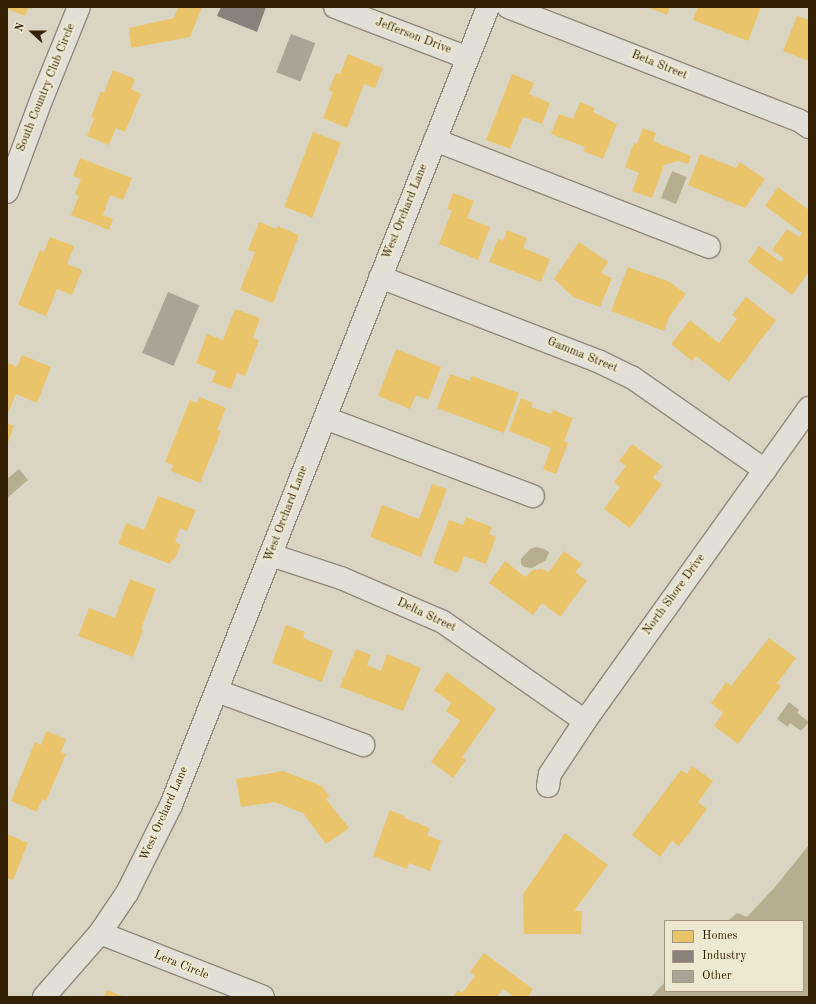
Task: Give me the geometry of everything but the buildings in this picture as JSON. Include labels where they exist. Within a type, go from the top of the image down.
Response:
[{"type":"street","name":"South Country Club Circle","points":[[7,192],[42,98],[79,7]]},
{"type":"street","name":"Jefferson Drive","points":[[335,7],[468,58]]},
{"type":"street","name":"West Orchard Lane","points":[[44,997],[100,933],[127,893],[150,851],[172,805],[434,140],[488,7]]},
{"type":"street","name":"Beta Street","points":[[508,7],[809,126]]},
{"type":"street","points":[[434,140],[710,247]]},
{"type":"street","name":"Gamma Street","points":[[380,277],[598,361],[633,378],[765,470]]},
{"type":"street","name":"North Shore Drive","points":[[548,786],[550,774],[585,721],[809,408]]},
{"type":"street","points":[[325,418],[533,496]]},
{"type":"street","name":"Delta Street","points":[[271,555],[341,578],[443,622],[585,721]]},
{"type":"street","points":[[217,691],[363,745]]},
{"type":"street","name":"Lera Circle","points":[[100,933],[263,997]]},
{"type":"shaded area","points":[[672,171],[687,177],[676,204],[661,198]]},
{"type":"shaded area","points":[[19,469],[28,480],[7,498],[7,479]]},
{"type":"shaded area","points":[[536,547],[549,552],[546,560],[532,568],[524,567],[521,564],[521,559],[530,549]]},
{"type":"shaded area","points":[[789,702],[799,710],[797,713],[809,722],[801,731],[790,723],[788,727],[777,719]]},
{"type":"shaded area","points":[[809,845],[809,997],[651,997],[664,983],[664,992],[804,992],[804,920],[729,920],[737,913],[747,917],[775,887]]}]
